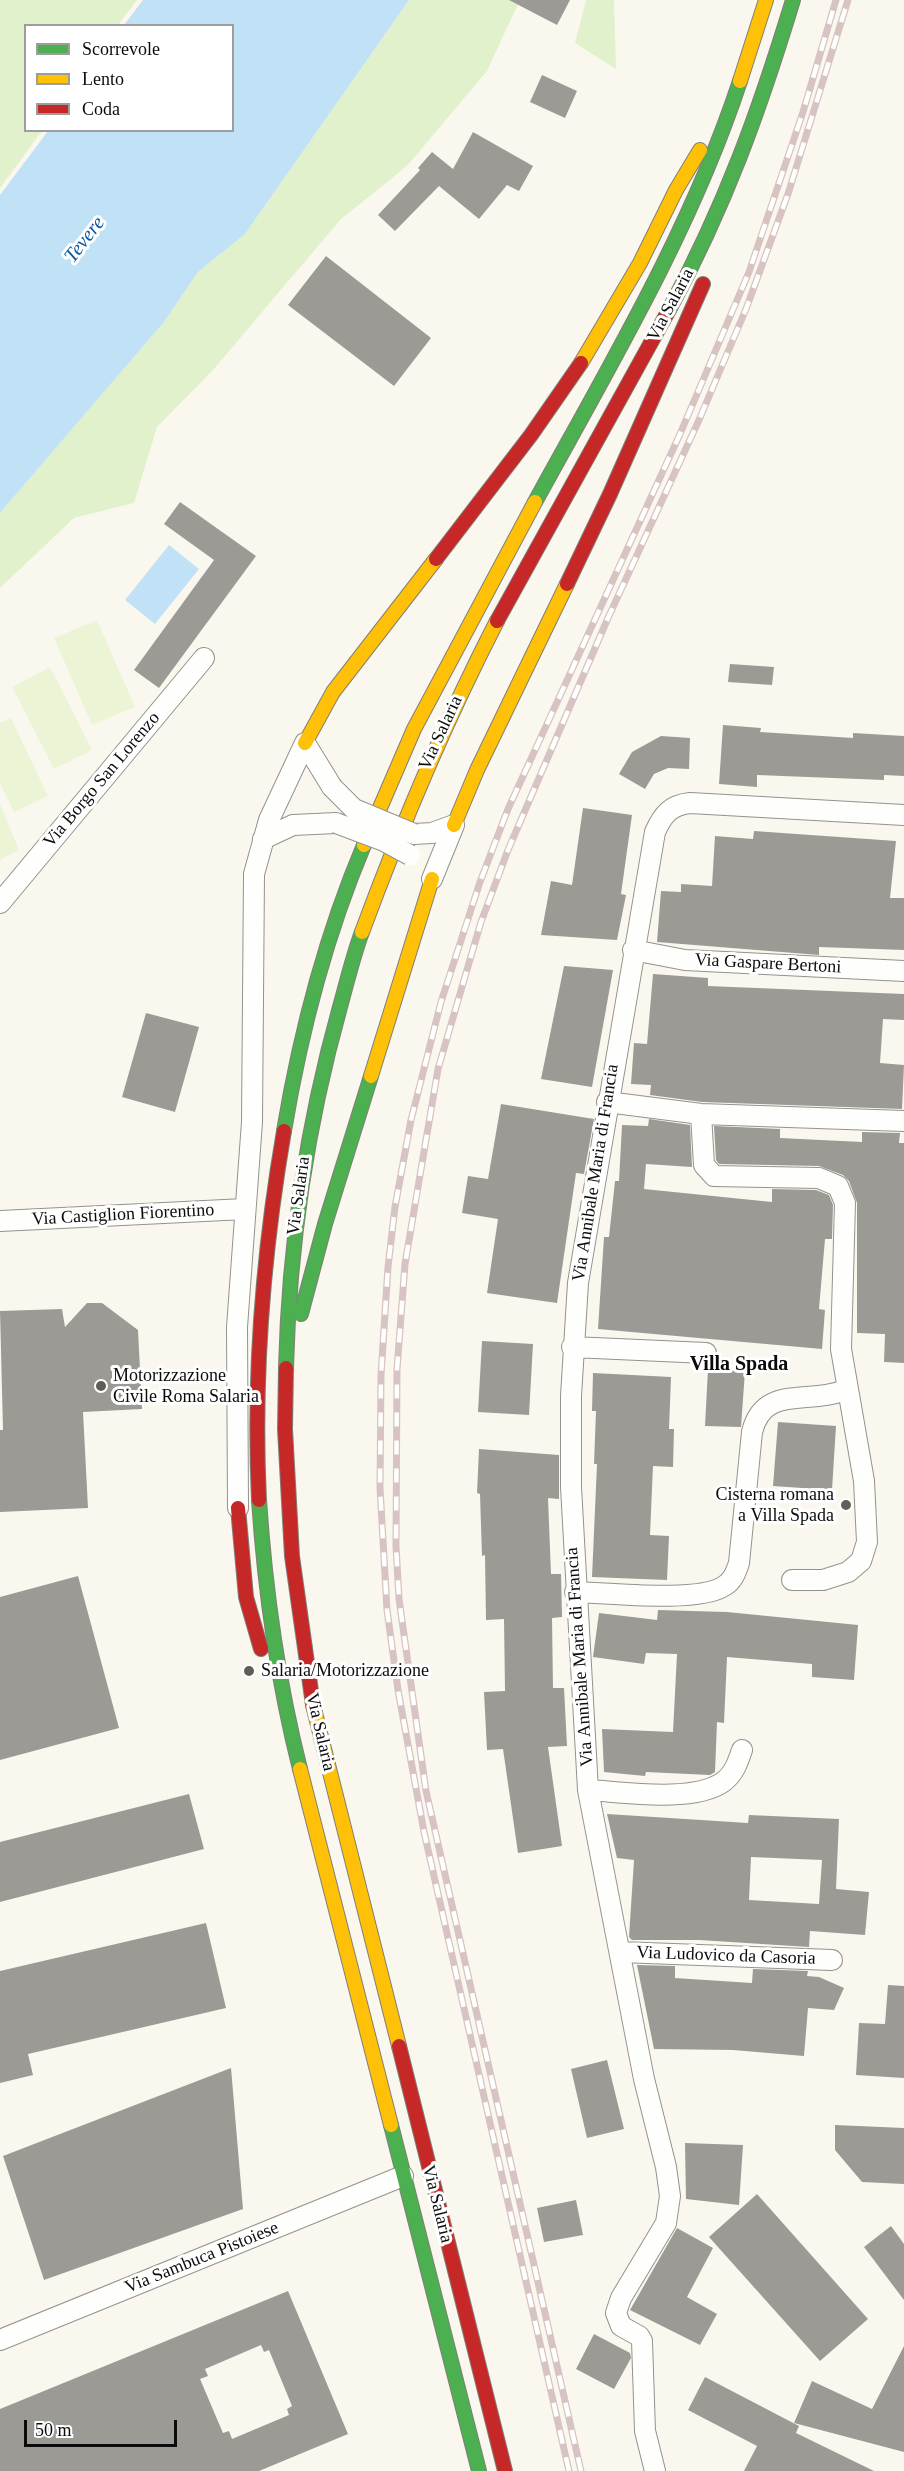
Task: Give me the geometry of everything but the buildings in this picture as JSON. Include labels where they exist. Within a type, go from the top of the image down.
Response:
[{"type":"main road","name":"Via Salaria","points":[[479,2471],[287,1717],[269,1602],[258,1474],[258,1348],[266,1249],[279,1154],[293,1078],[316,987],[344,899],[396,767],[438,684],[672,249],[709,169],[735,101],[766,0]]},
{"type":"main road","name":"Via Salaria","points":[[506,2471],[312,1700],[293,1579],[285,1475],[283,1387],[285,1313],[307,1143],[332,1028],[370,904],[404,812],[459,696],[682,286],[722,205],[753,127],[793,0]]},
{"type":"main road","points":[[305,743],[333,692],[524,444],[574,374],[640,263],[676,190],[735,101]]},
{"type":"main road","points":[[716,247],[722,205]]},
{"type":"main road","points":[[454,825],[477,770],[610,494],[709,271]]},
{"type":"main road","points":[[283,1387],[310,1276],[432,879]]},
{"type":"main road","points":[[238,1508],[246,1597],[259,1643],[287,1717]]},
{"type":"street","name":"Via Borgo San Lorenzo","points":[[0,903],[204,658]]},
{"type":"street","points":[[305,743],[332,787],[354,809],[414,834],[432,833],[454,825]]},
{"type":"street","points":[[238,1508],[236,1349],[252,1122],[254,874],[269,820],[305,743]]},
{"type":"street","name":"Via Annibale Maria di Francia","points":[[655,2471],[645,2431],[642,2342],[639,2336],[621,2326],[616,2313],[621,2298],[666,2223],[670,2196],[588,1790],[575,1592],[571,1487],[572,1347],[578,1283],[633,950],[655,832],[663,816],[675,806],[690,804],[904,815]]},
{"type":"street","points":[[263,839],[293,825],[336,824],[384,841],[411,855],[432,879],[454,825]]},
{"type":"street","name":"Via Gaspare Bertoni","points":[[633,950],[685,960],[904,970]]},
{"type":"street","points":[[607,1102],[701,1114],[904,1121]]},
{"type":"street","points":[[701,1114],[704,1165],[714,1176],[819,1178],[830,1181],[843,1193],[845,1203],[841,1328],[847,1389],[864,1481],[868,1530],[865,1554],[854,1568],[840,1575],[823,1580],[792,1580]]},
{"type":"street","name":"Via Castiglion Fiorentino","points":[[0,1221],[245,1209]]},
{"type":"street","points":[[572,1347],[706,1353]]},
{"type":"street","points":[[575,1592],[702,1595],[725,1586],[732,1580],[739,1563],[752,1432],[758,1414],[772,1403],[824,1396],[847,1389]]},
{"type":"street","points":[[588,1790],[660,1793],[703,1791],[729,1777],[742,1750]]},
{"type":"street","name":"Via Ludovico da Casoria","points":[[620,1952],[832,1960]]},
{"type":"street","name":"Via Sambuca Pistoiese","points":[[0,2340],[403,2176]]},
{"type":"green space","points":[[0,0],[137,0],[119,24],[24,24],[24,132],[41,132],[0,188]]},
{"type":"green space","points":[[409,0],[520,0],[487,71],[407,166],[340,220],[213,370],[157,427],[134,503],[74,518],[0,588],[0,513],[164,322],[198,272],[245,234]]},
{"type":"green space","points":[[586,0],[614,0],[616,69],[575,43]]},
{"type":"green space","points":[[97,620],[135,707],[92,725],[54,638]]},
{"type":"green space","points":[[50,667],[92,750],[54,769],[12,687]]},
{"type":"green space","points":[[11,718],[48,796],[14,812],[0,783],[0,723]]},
{"type":"green space","points":[[0,804],[19,850],[0,860]]},
{"type":"water","name":"Tevere","points":[[143,0],[409,0],[245,234],[198,272],[164,322],[0,513],[0,195],[47,132],[234,132],[234,24],[125,24]]},
{"type":"water","points":[[169,545],[199,569],[155,624],[125,600]]},
{"type":"railway","points":[[569,2471],[424,1832],[398,1690],[387,1610],[380,1488],[381,1375],[388,1267],[395,1207],[411,1120],[441,1002],[480,882],[508,809],[680,434],[749,272],[803,112],[836,0]]},
{"type":"railway","points":[[581,2471],[426,1791],[399,1599],[396,1546],[397,1369],[405,1264],[438,1069],[481,922],[508,850],[608,618],[699,420],[746,309],[788,194],[848,0]]},
{"type":"traffic: fast","points":[[669,310],[724,196],[754,120],[793,0]]},
{"type":"traffic: fast","points":[[535,502],[620,348],[673,244],[698,190],[740,81]]},
{"type":"traffic: fast","points":[[284,1131],[306,1022],[326,950],[364,845]]},
{"type":"traffic: fast","points":[[286,1368],[291,1277],[309,1141],[328,1051],[362,932]]},
{"type":"traffic: fast","points":[[301,1314],[325,1224],[371,1076]]},
{"type":"traffic: fast","points":[[259,1500],[274,1636],[285,1703],[300,1769]]},
{"type":"traffic: fast","points":[[391,2125],[479,2471]]},
{"type":"traffic: slow","points":[[740,81],[766,0]]},
{"type":"traffic: slow","points":[[581,363],[640,263],[676,190],[700,150]]},
{"type":"traffic: slow","points":[[364,845],[414,729],[535,502]]},
{"type":"traffic: slow","points":[[305,743],[333,692],[436,559]]},
{"type":"traffic: slow","points":[[454,825],[477,770],[567,584]]},
{"type":"traffic: slow","points":[[362,932],[425,775],[459,698],[497,621]]},
{"type":"traffic: slow","points":[[371,1076],[432,879]]},
{"type":"traffic: slow","points":[[313,1705],[399,2046]]},
{"type":"traffic: slow","points":[[300,1769],[391,2125]]},
{"type":"traffic: jam","points":[[567,584],[610,494],[703,284]]},
{"type":"traffic: jam","points":[[497,621],[669,310]]},
{"type":"traffic: jam","points":[[436,559],[531,435],[581,363]]},
{"type":"traffic: jam","points":[[259,1500],[257,1407],[261,1315],[270,1223],[284,1131]]},
{"type":"traffic: jam","points":[[286,1368],[285,1429],[292,1556],[313,1705]]},
{"type":"traffic: jam","points":[[238,1508],[246,1597],[261,1649]]},
{"type":"traffic: jam","points":[[399,2046],[505,2471]]},
{"type":"place","name":"Motorizzazione Civile Roma Salaria","points":[[101,1386]]},
{"type":"place","name":"Cisterna romana a Villa Spada","points":[[846,1505]]},
{"type":"place","name":"Salaria/Motorizzazione","points":[[249,1671]]},
{"type":"district","name":"Villa Spada","points":[[739,1365]]}]
